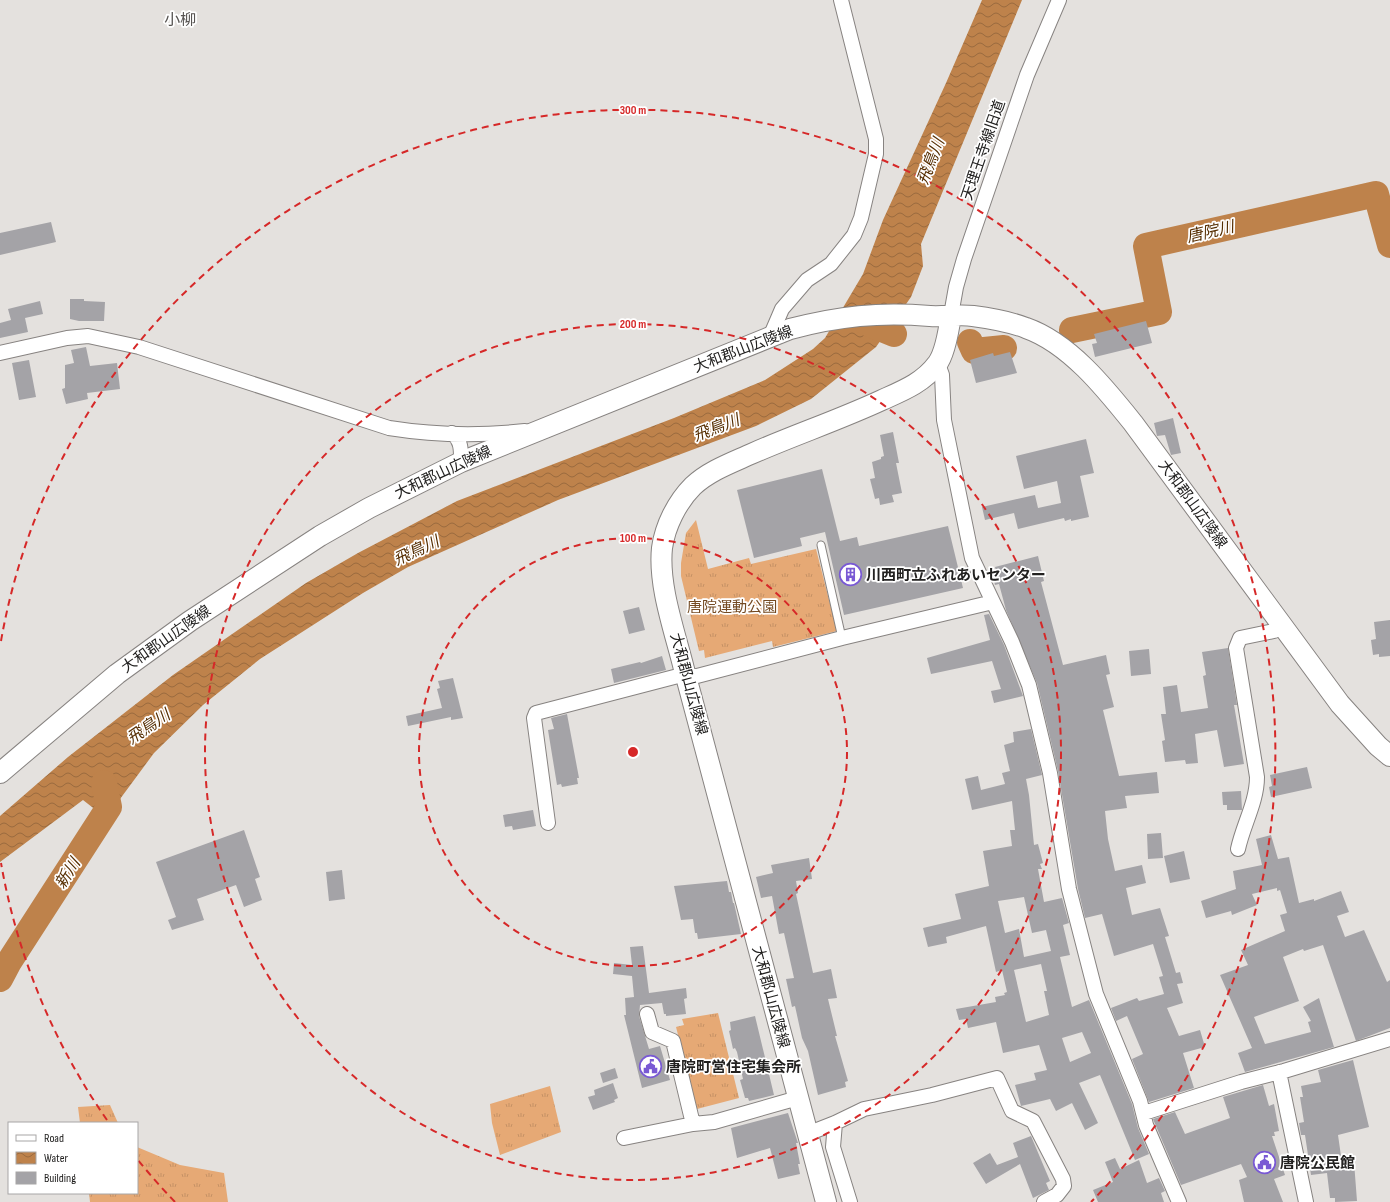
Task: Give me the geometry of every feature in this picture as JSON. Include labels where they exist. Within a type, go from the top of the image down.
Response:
[{"type":"main road","name":"大和郡山広陵線","points":[[0,773],[117,674],[190,621],[320,536],[369,508],[461,462],[790,329],[827,319],[859,315],[918,314],[973,316],[1026,328],[1048,340],[1078,362],[1104,387],[1133,423],[1340,704],[1378,746],[1390,756]]},
{"type":"main road","name":"大和郡山広陵線","points":[[826,1202],[665,592],[662,568],[662,547],[668,526],[680,503],[688,492],[704,477],[721,467],[776,443],[861,410],[917,384],[938,364],[948,334],[951,315]]},
{"type":"street","points":[[770,337],[782,309],[807,280],[832,264],[854,235],[861,218],[876,154],[876,139],[841,0]]},
{"type":"street","name":"天理王寺線旧道","points":[[951,315],[956,287],[964,259],[1027,75],[1059,0]]},
{"type":"street","points":[[0,353],[67,338],[88,336],[139,347],[389,428],[408,431],[452,433],[538,430]]},
{"type":"street","points":[[938,364],[942,375],[944,420],[972,558],[1012,642],[1029,685],[1050,773],[1068,889],[1096,994],[1144,1113],[1146,1125],[1179,1202]]},
{"type":"street","points":[[452,433],[457,437],[460,444],[461,462]]},
{"type":"street","points":[[548,822],[534,718],[536,713],[678,676],[687,677],[993,602]]},
{"type":"street","points":[[1238,849],[1241,833],[1257,790],[1257,777],[1236,648],[1240,638],[1274,631],[1284,627]]},
{"type":"street","points":[[647,1014],[652,1032],[673,1042],[693,1124]]},
{"type":"street","points":[[1144,1113],[1241,1082],[1390,1039]]},
{"type":"street","points":[[1279,1072],[1306,1202]]},
{"type":"street","points":[[807,1134],[835,1124],[864,1109],[932,1095],[997,1078],[1012,1111],[1033,1122],[1063,1179],[1064,1186],[1057,1195],[1044,1202]]},
{"type":"street","points":[[624,1138],[693,1124],[714,1122],[798,1098]]},
{"type":"street","points":[[835,1124],[833,1147],[850,1202]]},
{"type":"lane","points":[[821,545],[842,638]]},
{"type":"green space","name":"唐院運動公園","points":[[696,520],[708,569],[749,558],[751,564],[816,549],[837,631],[773,647],[772,641],[705,658],[704,650],[699,651],[681,576],[681,563],[686,533]]},
{"type":"green space","points":[[718,1013],[739,1098],[697,1109],[676,1027],[684,1025],[682,1019]]},
{"type":"green space","points":[[550,1086],[561,1132],[500,1155],[492,1123],[490,1104]]},
{"type":"green space","points":[[110,1105],[118,1122],[80,1122],[78,1107]]},
{"type":"green space","points":[[138,1147],[180,1165],[224,1173],[228,1202],[90,1202],[89,1194],[138,1194]]},
{"type":"water","points":[[982,0],[1022,0],[921,244],[923,266],[911,297],[876,347],[811,399],[756,426],[558,500],[408,567],[363,593],[260,659],[203,705],[154,753],[106,818],[83,800],[0,862],[0,816],[68,757],[173,675],[306,583],[358,553],[457,501],[674,418],[765,380],[813,349],[825,338],[863,274],[883,220],[946,83]]},
{"type":"building","points":[[51,222],[56,242],[0,255],[0,233]]},
{"type":"building","points":[[70,299],[105,302],[104,321],[79,321],[70,319]]},
{"type":"building","points":[[40,301],[43,314],[25,318],[28,332],[0,338],[0,323],[11,320],[8,309]]},
{"type":"building","points":[[1146,321],[1152,343],[1095,357],[1092,344],[1097,343],[1094,334]]},
{"type":"building","points":[[86,347],[90,366],[117,363],[120,389],[87,393],[88,399],[66,404],[62,389],[65,388],[65,365],[74,363],[71,350]]},
{"type":"building","points":[[1010,352],[1017,373],[976,383],[970,360],[993,353],[994,356]]},
{"type":"building","points":[[29,360],[36,397],[19,400],[12,363]]},
{"type":"building","points":[[1173,418],[1181,453],[1171,455],[1165,435],[1157,436],[1154,423]]},
{"type":"building","points":[[893,432],[899,463],[896,463],[902,493],[892,495],[894,502],[880,505],[879,498],[875,499],[870,479],[875,478],[872,462],[881,459],[881,457],[884,456],[880,435]]},
{"type":"building","points":[[1086,439],[1094,473],[1080,476],[1089,517],[1071,521],[1071,519],[1065,521],[1064,518],[1018,529],[1014,513],[985,520],[982,507],[1035,495],[1038,508],[1061,503],[1057,481],[1024,489],[1016,456]]},
{"type":"building","points":[[822,469],[840,541],[857,537],[859,546],[948,526],[963,588],[844,615],[825,532],[800,538],[802,546],[754,558],[737,490]]},
{"type":"building","points":[[1038,556],[1044,581],[1041,582],[1063,665],[1106,655],[1110,674],[1106,675],[1114,707],[1103,710],[1119,776],[1157,772],[1159,793],[1125,796],[1127,808],[1105,811],[1108,839],[1115,871],[1142,865],[1146,883],[1126,888],[1132,915],[1160,908],[1169,936],[1165,937],[1176,973],[1180,972],[1183,983],[1177,984],[1183,1003],[1167,1008],[1179,1036],[1200,1030],[1205,1047],[1183,1053],[1194,1088],[1149,1102],[1132,1059],[1143,1054],[1127,1016],[1116,1021],[1111,1008],[1137,998],[1139,1001],[1164,994],[1159,977],[1163,976],[1153,944],[1114,956],[1102,914],[1085,918],[1078,889],[1058,771],[1037,683],[1006,610],[999,584],[995,585],[992,572],[996,571],[995,567]]},
{"type":"building","points":[[639,607],[645,630],[629,634],[623,611]]},
{"type":"building","points":[[989,614],[1004,645],[1023,696],[994,703],[991,691],[1001,689],[992,661],[931,674],[927,658],[990,640],[984,615]]},
{"type":"building","points":[[1390,620],[1390,656],[1379,657],[1379,654],[1373,655],[1371,640],[1376,639],[1374,622]]},
{"type":"building","points":[[1228,648],[1237,705],[1234,705],[1244,764],[1224,767],[1217,730],[1195,734],[1198,763],[1186,764],[1185,760],[1165,762],[1162,741],[1165,740],[1161,714],[1166,714],[1163,687],[1177,685],[1181,712],[1208,708],[1203,676],[1206,675],[1202,652]]},
{"type":"building","points":[[1149,649],[1151,674],[1131,676],[1129,651]]},
{"type":"building","points":[[662,656],[666,670],[614,683],[611,669],[641,663]]},
{"type":"building","points":[[453,678],[463,718],[451,720],[451,717],[408,726],[406,716],[442,708],[437,689],[440,688],[438,681]]},
{"type":"building","points":[[567,714],[579,778],[577,778],[578,784],[562,787],[561,784],[557,785],[548,730],[554,729],[551,718]]},
{"type":"building","points":[[1031,729],[1042,775],[1026,779],[1034,845],[1038,844],[1043,863],[1040,864],[1042,869],[1038,869],[1044,902],[1062,898],[1069,923],[1063,925],[1070,955],[1060,957],[1072,1007],[1089,1000],[1132,1104],[1138,1128],[1149,1154],[1135,1160],[1100,1075],[1079,1083],[1098,1123],[1085,1130],[1072,1103],[1056,1111],[1050,1099],[1021,1106],[1015,1085],[1036,1080],[1034,1073],[1047,1070],[1039,1045],[1003,1053],[996,1022],[968,1028],[966,1019],[959,1020],[956,1009],[996,1002],[995,997],[1005,995],[1004,993],[1007,992],[1002,970],[996,972],[986,926],[946,937],[947,943],[928,947],[923,928],[961,919],[955,894],[989,886],[983,851],[1012,846],[1010,830],[1015,830],[1012,801],[972,810],[965,779],[978,776],[981,790],[1005,784],[1002,773],[1010,771],[1004,745],[1014,742],[1013,732]],"holes":[[[1024,897],[1032,933],[1046,930],[1051,951],[1024,957],[1019,929],[1005,933],[998,901]],[[1041,964],[1047,991],[1044,991],[1049,1015],[1026,1022],[1014,970]],[[1082,1032],[1091,1053],[1070,1062],[1062,1038]]]},
{"type":"building","points":[[1307,767],[1312,788],[1271,797],[1269,787],[1272,786],[1270,775]]},
{"type":"building","points":[[1241,791],[1242,810],[1227,810],[1227,805],[1223,805],[1222,792]]},
{"type":"building","points":[[533,810],[536,826],[513,830],[512,826],[505,827],[503,815]]},
{"type":"building","points":[[244,830],[260,877],[255,879],[262,900],[244,907],[236,885],[197,899],[204,920],[172,930],[168,920],[176,917],[156,862]]},
{"type":"building","points":[[1161,833],[1163,858],[1148,859],[1147,834]]},
{"type":"building","points":[[1271,835],[1278,859],[1289,857],[1299,903],[1314,899],[1314,901],[1341,891],[1349,912],[1337,916],[1345,937],[1364,930],[1387,982],[1390,980],[1390,1028],[1356,1041],[1323,945],[1304,951],[1303,949],[1283,957],[1299,1001],[1254,1017],[1265,1044],[1311,1032],[1308,1022],[1311,1021],[1303,1007],[1319,998],[1334,1047],[1245,1072],[1238,1053],[1252,1048],[1220,975],[1248,965],[1241,950],[1285,931],[1280,915],[1287,913],[1280,890],[1277,891],[1277,888],[1252,894],[1257,905],[1232,915],[1231,911],[1206,918],[1201,901],[1236,889],[1233,871],[1262,865],[1256,839]]},
{"type":"building","points":[[1184,851],[1190,879],[1170,883],[1164,856]]},
{"type":"building","points":[[809,858],[812,879],[796,881],[798,893],[796,894],[813,973],[831,969],[837,998],[828,999],[837,1036],[835,1036],[848,1081],[845,1082],[846,1087],[818,1095],[808,1051],[802,1038],[795,1006],[792,1007],[786,979],[794,978],[784,933],[779,934],[772,896],[761,898],[756,877],[773,873],[771,865]]},
{"type":"building","points":[[342,870],[345,899],[329,901],[326,872]]},
{"type":"building","points":[[727,881],[741,934],[698,939],[697,933],[695,933],[693,919],[681,920],[674,886]]},
{"type":"building","points":[[643,946],[649,993],[686,988],[687,998],[684,999],[686,1014],[666,1016],[666,1014],[664,1014],[662,1003],[640,1005],[639,1016],[649,1049],[660,1046],[670,1080],[642,1088],[624,1015],[626,1015],[625,998],[634,997],[632,976],[613,974],[614,963],[632,965],[630,947]]},
{"type":"building","points":[[755,1016],[774,1095],[749,1101],[748,1098],[745,1098],[740,1080],[743,1079],[737,1052],[735,1048],[733,1049],[729,1031],[731,1030],[730,1022]]},
{"type":"building","points":[[1353,1060],[1369,1127],[1338,1135],[1342,1163],[1354,1162],[1357,1201],[1335,1202],[1335,1198],[1330,1198],[1327,1173],[1311,1175],[1305,1135],[1301,1135],[1299,1123],[1304,1122],[1300,1097],[1303,1097],[1301,1086],[1321,1082],[1318,1070]]},
{"type":"building","points":[[615,1068],[618,1078],[603,1083],[600,1073]]},
{"type":"building","points":[[613,1083],[618,1098],[614,1100],[615,1102],[593,1110],[588,1097],[595,1095],[594,1090]]},
{"type":"building","points":[[1263,1085],[1269,1106],[1274,1104],[1279,1131],[1274,1132],[1275,1136],[1272,1136],[1285,1175],[1274,1179],[1283,1202],[1244,1202],[1239,1180],[1247,1177],[1241,1164],[1181,1185],[1153,1119],[1175,1112],[1185,1134],[1230,1118],[1223,1097]]},
{"type":"building","points":[[788,1113],[798,1143],[796,1143],[800,1164],[798,1164],[800,1174],[778,1179],[770,1148],[737,1158],[731,1128]]},
{"type":"building","points":[[1031,1136],[1050,1181],[1046,1183],[1049,1190],[1033,1198],[1020,1164],[986,1184],[973,1163],[990,1153],[997,1165],[1018,1157],[1013,1143]]},
{"type":"building","points":[[1115,1158],[1120,1169],[1139,1160],[1147,1183],[1159,1178],[1165,1191],[1161,1193],[1164,1202],[1098,1202],[1093,1190],[1113,1182],[1105,1162]]},
{"type":"waterway","name":"唐院川","points":[[1072,330],[1159,312],[1146,246],[1376,194],[1390,245]]},
{"type":"waterway","name":"飛鳥川","points":[[867,323],[894,334]]},
{"type":"waterway","name":"唐院川","points":[[970,342],[974,351],[1004,348]]},
{"type":"waterway","name":"新川","points":[[0,979],[9,962],[109,807],[104,783]]},
{"type":"place","name":"川西町立ふれあいセンター","points":[[850,575]]},
{"type":"place","name":"唐院町営住宅集会所","points":[[651,1067]]},
{"type":"place","name":"唐院公民館","points":[[1265,1163]]},
{"type":"district","name":"小柳","points":[[180,19]]}]
